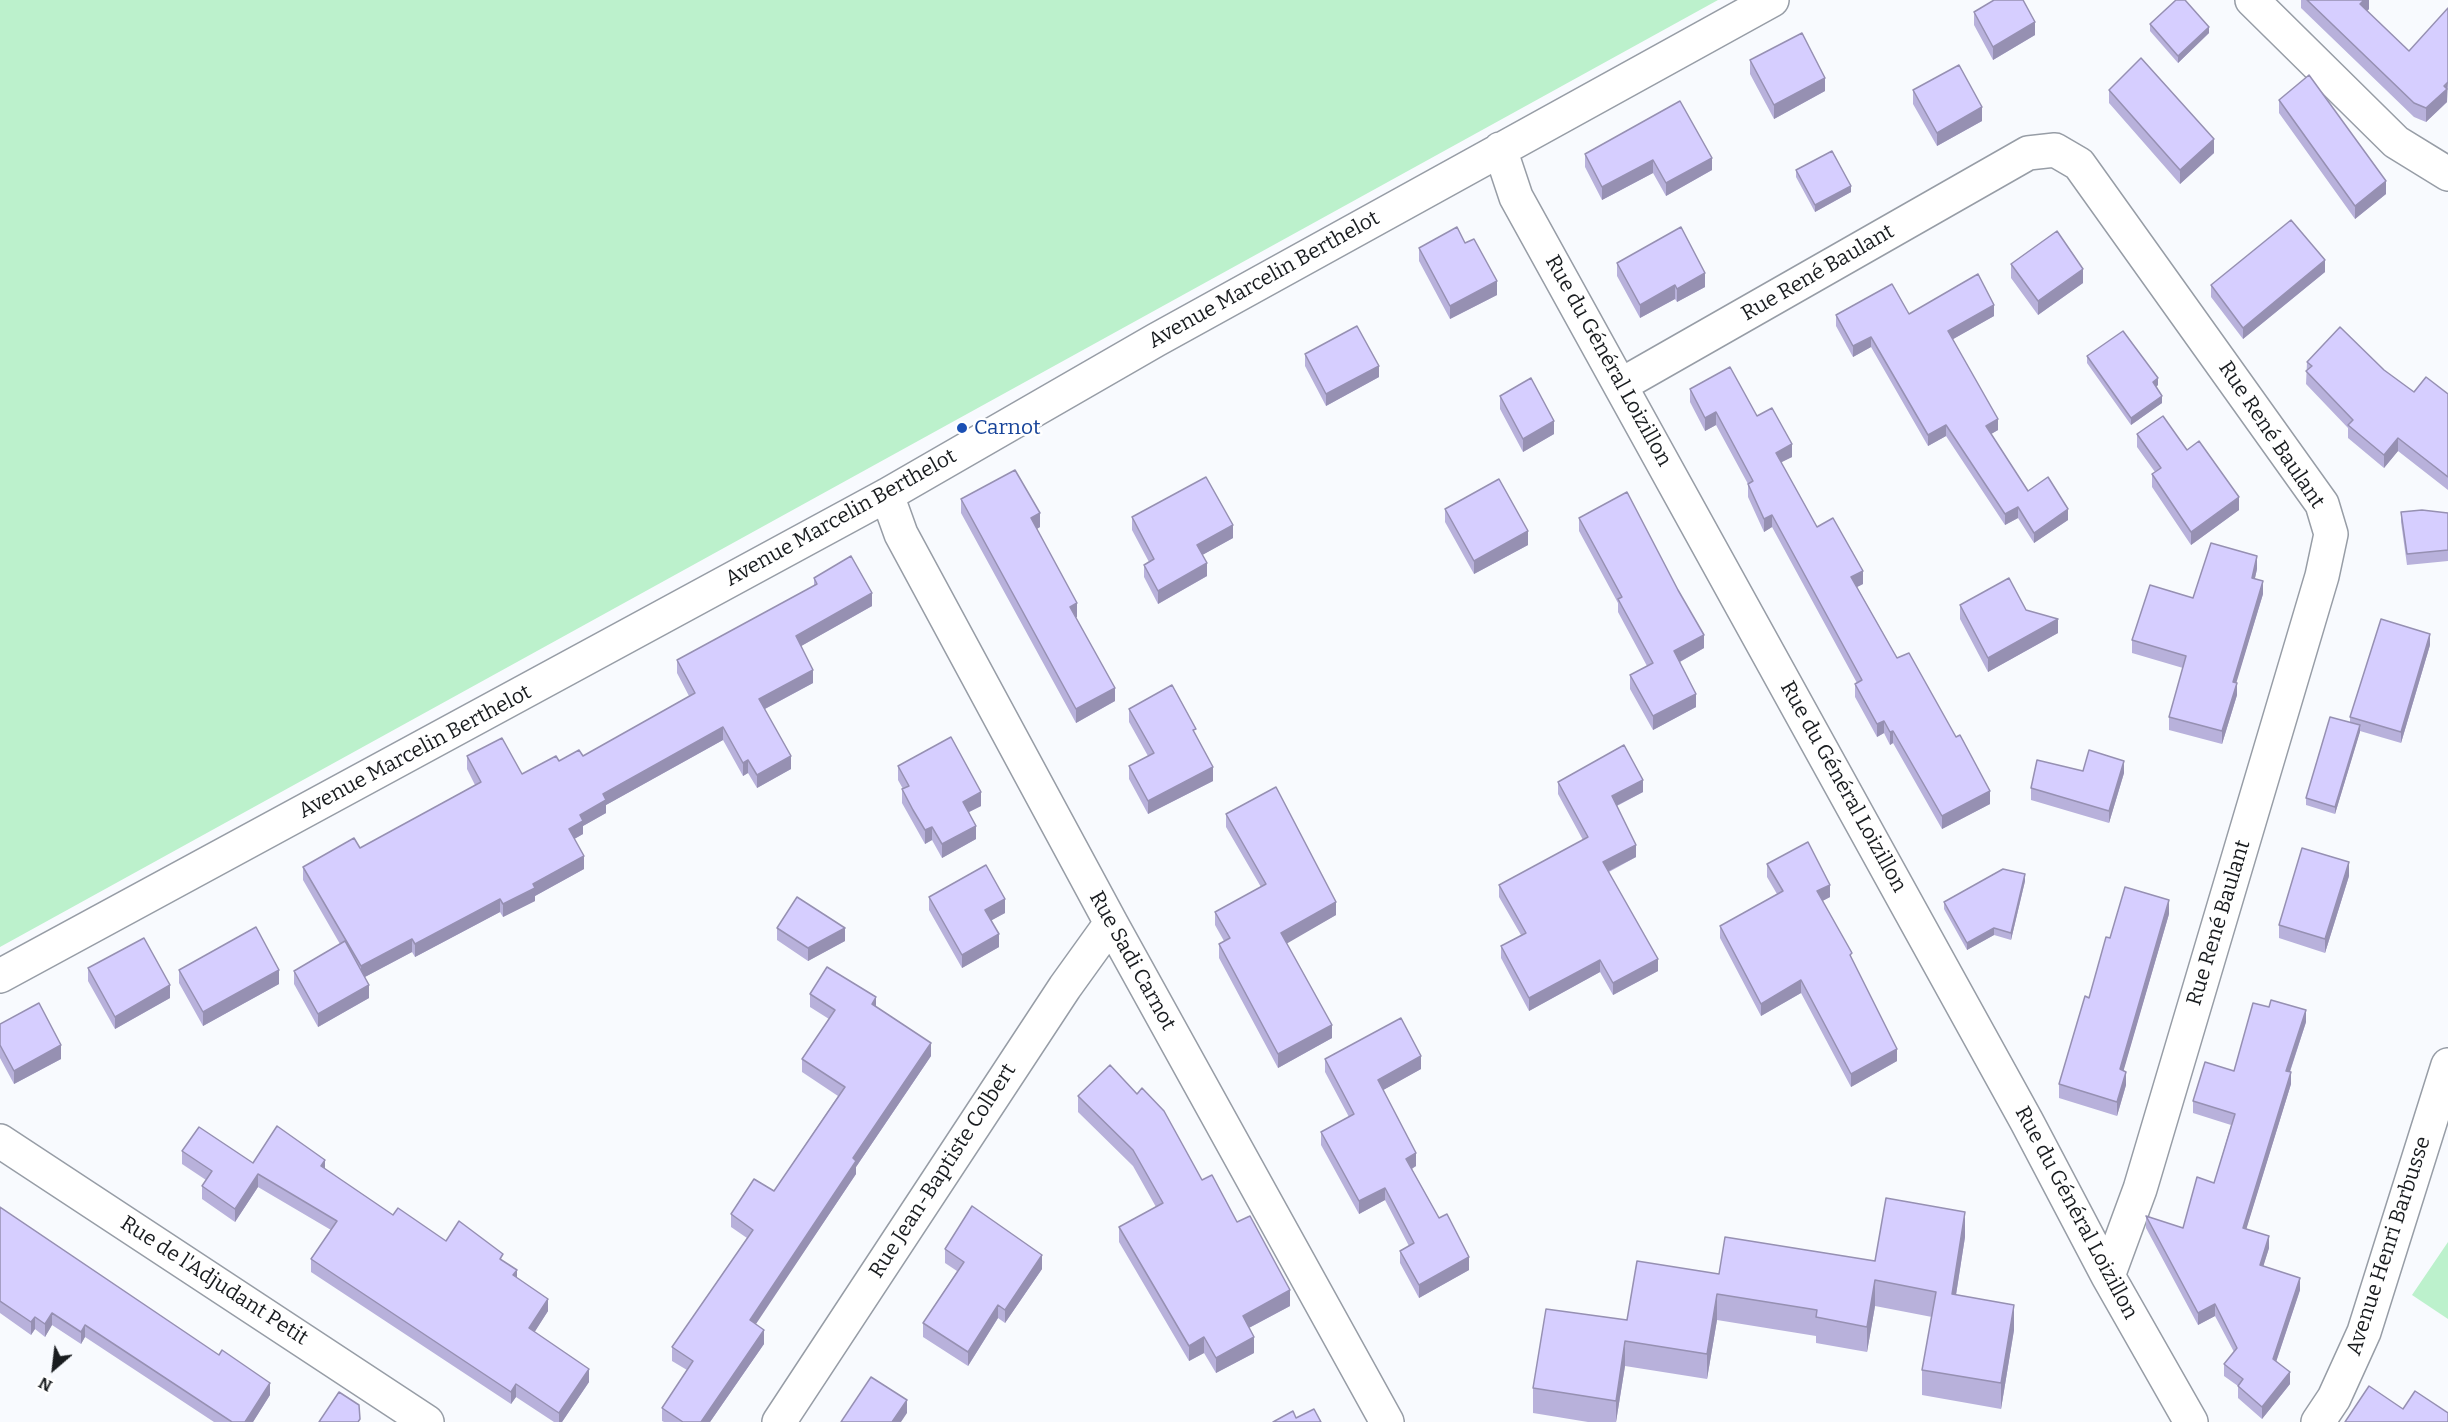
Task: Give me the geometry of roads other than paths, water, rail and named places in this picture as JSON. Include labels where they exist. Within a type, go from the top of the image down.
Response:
[{"type":"street","name":"Avenue Marcelin Berthelot","points":[[0,976],[887,495],[1156,340],[1772,0]]},
{"type":"street","points":[[2252,0],[2396,141],[2448,174]]},
{"type":"street","name":"Rue du Général Loizillon","points":[[1500,149],[1516,197],[2027,1122],[2108,1276],[2191,1422]]},
{"type":"street","name":"Rue René Baulant","points":[[1621,385],[2028,153],[2055,150],[2079,164],[2322,504],[2331,534],[2322,576],[2140,1190],[2108,1276]]},
{"type":"street","name":"Rue Sadi Carnot","points":[[887,495],[901,534],[1111,923],[1386,1422]]},
{"type":"street","name":"Rue Jean-Baptiste Colbert","points":[[778,1422],[1058,996],[1111,923]]},
{"type":"street","name":"Avenue Henri Barbusse","points":[[2318,1422],[2334,1398],[2364,1332],[2448,1065]]},
{"type":"street","name":"Rue de l'Adjudant Petit","points":[[0,1141],[427,1422]]},
{"type":"place","name":"Carnot","points":[[962,428]]}]
